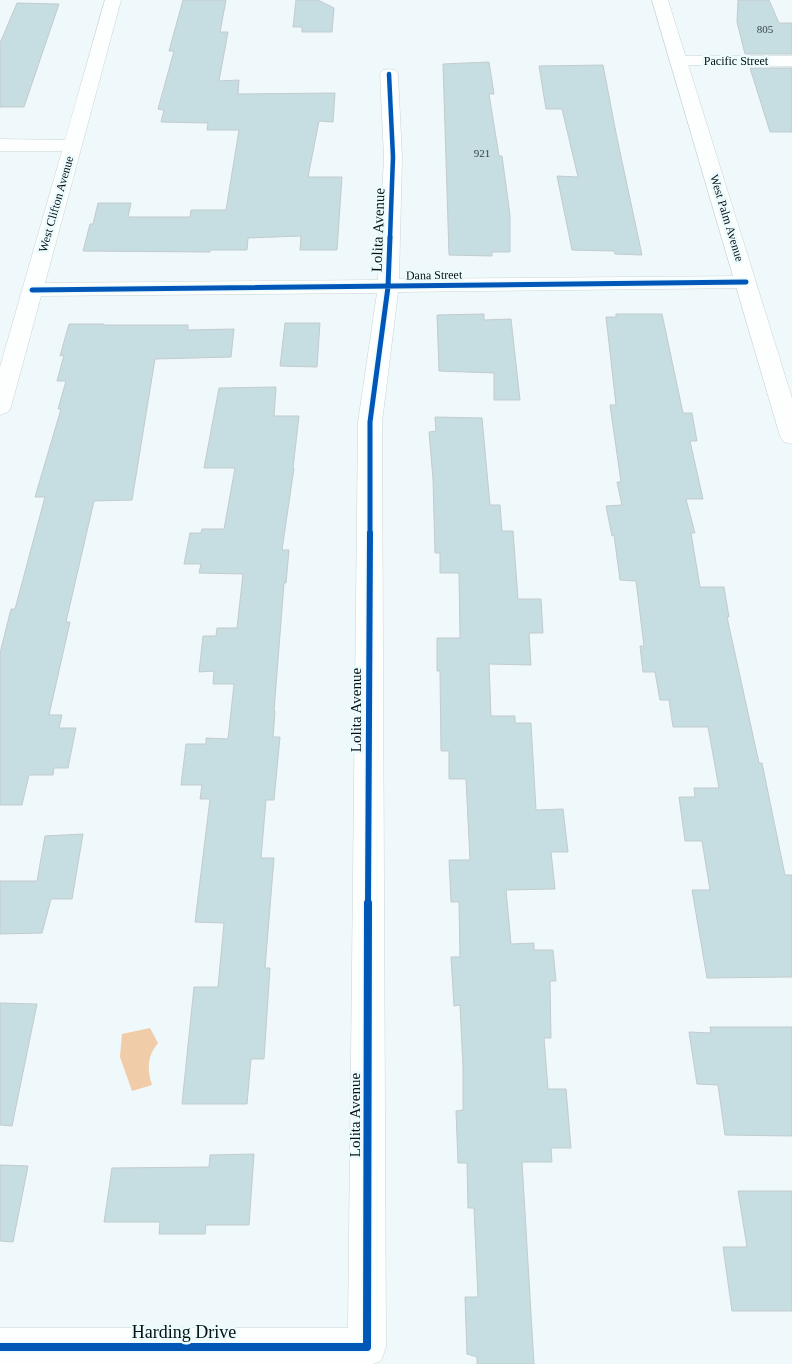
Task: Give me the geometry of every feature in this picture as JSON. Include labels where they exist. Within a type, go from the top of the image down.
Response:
[{"type":"street","name":"West Clifton Avenue","points":[[0,408],[113,0]]},
{"type":"street","name":"West Palm Avenue","points":[[660,0],[792,436]]},
{"type":"street","name":"Pacific Street","points":[[680,62],[792,61]]},
{"type":"street","name":"Lolita Avenue","points":[[367,1347],[370,422],[388,287],[393,158],[389,74]]},
{"type":"street","points":[[0,145],[73,146]]},
{"type":"street","name":"Dana Street","points":[[32,290],[746,282]]},
{"type":"street","name":"Harding Drive","points":[[0,1347],[367,1347]]},
{"type":"shaded area","points":[[150,1028],[158,1043],[154,1048],[149,1063],[152,1085],[132,1091],[120,1057],[122,1034]]},
{"type":"building","points":[[183,0],[226,0],[220,32],[228,32],[219,81],[239,80],[238,94],[335,93],[333,122],[319,121],[308,177],[342,177],[337,250],[300,250],[301,236],[248,238],[247,250],[210,250],[210,252],[83,251],[98,203],[131,203],[128,217],[190,217],[191,210],[226,210],[239,130],[207,130],[208,123],[161,122],[164,110],[158,109],[174,51],[169,51]]},
{"type":"building","points":[[296,0],[318,0],[334,8],[332,32],[302,32],[302,27],[293,27]]},
{"type":"building","points":[[738,0],[769,0],[779,23],[792,23],[792,54],[745,54],[737,22]]},
{"type":"building","points":[[17,3],[59,4],[24,107],[0,107],[0,43]]},
{"type":"building","points":[[489,62],[494,94],[489,94],[499,156],[502,156],[510,215],[510,252],[492,252],[492,256],[449,255],[443,64]]},
{"type":"building","points":[[603,65],[642,255],[615,254],[614,251],[572,250],[557,176],[578,177],[562,109],[546,109],[539,66]]},
{"type":"building","points":[[750,68],[792,68],[792,132],[770,132]]},
{"type":"building","points":[[484,314],[484,320],[511,319],[520,400],[494,400],[494,373],[439,371],[437,315]]},
{"type":"building","points":[[616,314],[662,314],[683,413],[692,413],[697,441],[690,441],[703,499],[686,499],[695,533],[691,533],[700,587],[724,587],[729,617],[727,617],[759,763],[762,763],[785,875],[792,875],[792,977],[707,978],[692,890],[710,890],[702,841],[685,841],[679,797],[695,797],[694,788],[719,788],[708,727],[673,727],[669,700],[660,700],[655,672],[643,672],[640,646],[644,646],[636,581],[620,580],[614,535],[612,536],[606,506],[622,505],[617,482],[621,482],[610,405],[616,405],[606,317],[616,317]]},
{"type":"building","points":[[285,323],[320,323],[317,367],[280,366]]},
{"type":"building","points":[[69,324],[188,325],[188,330],[234,329],[231,357],[155,359],[132,500],[94,501],[66,622],[70,622],[49,715],[62,715],[59,728],[76,728],[68,768],[54,768],[53,775],[29,775],[22,805],[0,805],[0,653],[11,609],[15,609],[45,497],[35,497],[61,409],[58,409],[66,381],[57,381],[64,355],[60,356]]},
{"type":"building","points":[[276,387],[274,416],[299,416],[294,468],[282,550],[289,550],[286,583],[284,583],[273,737],[280,737],[274,800],[266,800],[261,858],[274,858],[265,968],[270,968],[264,1059],[251,1059],[247,1104],[182,1104],[194,987],[218,987],[224,923],[195,922],[210,799],[200,799],[202,785],[181,785],[186,744],[206,744],[206,738],[228,739],[234,684],[213,684],[214,671],[199,672],[203,636],[216,636],[217,628],[237,628],[243,574],[199,573],[201,564],[184,564],[190,533],[201,533],[202,529],[224,529],[235,468],[204,468],[219,388]]},
{"type":"building","points":[[435,417],[482,418],[490,505],[500,505],[502,531],[513,531],[518,599],[541,599],[543,633],[529,633],[531,665],[489,664],[491,716],[515,716],[515,723],[531,723],[536,810],[563,809],[568,852],[551,852],[555,889],[506,890],[511,944],[534,943],[534,950],[553,950],[556,981],[550,981],[551,1038],[544,1038],[548,1089],[566,1089],[571,1148],[551,1148],[552,1162],[522,1162],[534,1364],[477,1364],[477,1357],[467,1354],[465,1297],[478,1297],[474,1208],[468,1208],[467,1163],[458,1163],[456,1111],[463,1110],[463,1067],[460,1005],[454,1006],[451,957],[460,957],[459,902],[451,902],[449,860],[470,860],[466,779],[449,779],[449,751],[441,751],[440,671],[437,671],[437,638],[460,638],[459,573],[440,573],[440,553],[435,553],[433,479],[429,432],[436,431]]},
{"type":"building","points":[[83,834],[72,899],[51,899],[42,933],[0,934],[0,881],[37,881],[45,836]]},
{"type":"building","points":[[0,1003],[37,1004],[12,1126],[0,1125]]},
{"type":"building","points":[[710,1027],[792,1027],[792,1136],[725,1135],[718,1085],[697,1084],[689,1032],[711,1033]]},
{"type":"building","points":[[254,1154],[249,1225],[206,1225],[205,1234],[159,1234],[160,1222],[104,1222],[112,1168],[209,1167],[210,1155]]},
{"type":"building","points":[[0,1165],[28,1166],[13,1242],[0,1241]]},
{"type":"building","points":[[738,1191],[792,1191],[792,1311],[732,1311],[723,1247],[747,1247]]},
{"type":"cycle path","points":[[0,1347],[367,1347],[370,422],[388,287],[393,157],[389,74]]},
{"type":"cycle path","points":[[32,290],[746,282]]}]
